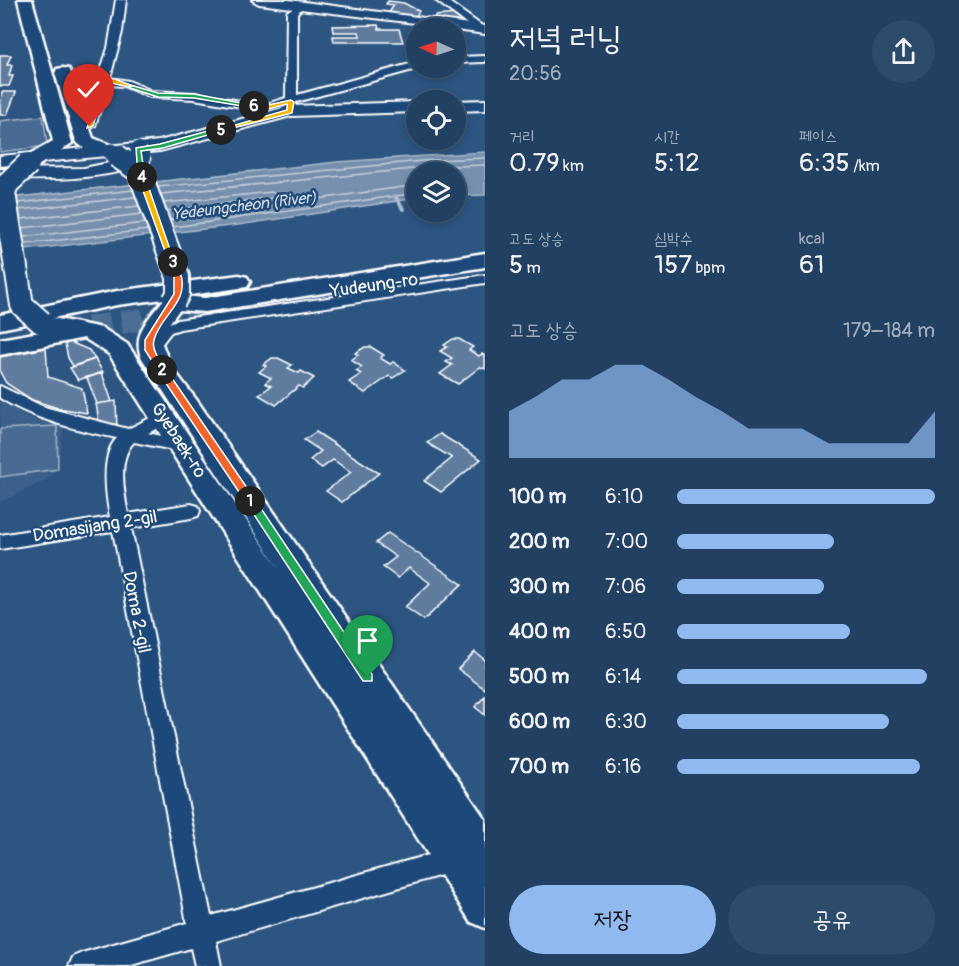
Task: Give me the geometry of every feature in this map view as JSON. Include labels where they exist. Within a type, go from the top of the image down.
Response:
[{"type":"main road","points":[[17,334],[33,317],[22,305],[4,193],[7,184],[34,160],[63,143],[25,0]]},
{"type":"main road","points":[[40,0],[85,141],[111,152],[139,160],[197,137],[290,107],[406,107]]},
{"type":"main road","points":[[259,0],[483,30]]},
{"type":"main road","points":[[466,106],[485,105]]},
{"type":"main road","points":[[0,174],[64,175],[95,172],[130,164],[197,137]]},
{"type":"main road","points":[[0,161],[111,152]]},
{"type":"main road","points":[[139,160],[178,277],[178,294],[153,332],[149,340],[150,350]]},
{"type":"main road","name":"Yudeung-ro","points":[[439,267],[485,260]]},
{"type":"main road","points":[[17,334],[81,304],[175,289],[439,267]]},
{"type":"main road","points":[[174,301],[191,308],[240,306],[439,267]]},
{"type":"main road","name":"Yudeung-ro","points":[[263,302],[424,278],[485,273]]},
{"type":"main road","name":"Gyebaek-ro","points":[[17,334],[89,332],[105,339],[118,349],[469,857]]},
{"type":"main road","name":"Gyebaek-ro","points":[[150,350],[469,857],[485,908]]},
{"type":"street","points":[[89,126],[104,81],[120,15],[121,0]]},
{"type":"street","points":[[441,1],[460,0]]},
{"type":"street","points":[[441,1],[483,30]]},
{"type":"street","points":[[290,107],[293,78],[293,3]]},
{"type":"street","points":[[466,60],[485,59]]},
{"type":"street","points":[[104,81],[124,83],[150,94],[194,96],[264,108],[290,107],[406,68]]},
{"type":"street","points":[[150,350],[166,329],[240,306],[485,279]]},
{"type":"street","points":[[0,391],[14,402],[91,427],[183,446]]},
{"type":"street","points":[[131,434],[164,417]]},
{"type":"street","name":"Doma 2-gil","points":[[131,434],[118,447],[114,489],[208,966]]},
{"type":"street","name":"Domasijang 2-gil","points":[[0,542],[191,511]]},
{"type":"street","points":[[82,966],[469,857]]},
{"type":"shaded area","points":[[43,116],[47,143],[39,147],[0,152],[0,121]]},
{"type":"shaded area","points":[[0,399],[27,417],[63,428],[58,469],[42,482],[0,502]]},
{"type":"shaded area","points":[[57,426],[58,469],[0,477],[0,429]]},
{"type":"water","name":"Yedeungcheon (River)","points":[[485,152],[485,195],[466,196],[466,162],[406,162],[406,200],[238,225],[0,253],[0,199],[337,162]]},
{"type":"building","points":[[388,1],[404,3],[419,11],[415,18],[388,14],[394,5],[386,4]]},
{"type":"building","points":[[456,14],[462,18],[434,18]]},
{"type":"building","points":[[378,25],[379,29],[399,29],[403,42],[334,42],[333,36],[360,36],[359,32],[333,32],[332,26]]},
{"type":"building","points":[[0,55],[11,55],[7,65],[12,65],[9,76],[13,76],[9,86],[0,86]]},
{"type":"building","points":[[101,76],[98,87],[85,86],[83,77]]},
{"type":"building","points":[[2,92],[16,92],[7,115],[0,115]]},
{"type":"building","points":[[453,339],[459,339],[473,347],[469,350],[479,356],[482,354],[485,356],[485,369],[480,367],[458,384],[440,374],[452,365],[446,362],[452,358],[440,351],[447,347],[444,345]]},
{"type":"building","points":[[70,342],[89,350],[95,359],[73,366],[68,358],[65,344]]},
{"type":"building","points":[[365,347],[371,347],[384,355],[380,358],[390,364],[393,362],[405,370],[393,378],[389,376],[365,393],[349,382],[361,374],[356,371],[362,367],[351,360],[358,355],[355,353]]},
{"type":"building","points":[[46,348],[48,377],[82,388],[87,413],[58,408],[32,400],[6,383],[0,372],[0,357]]},
{"type":"building","points":[[272,358],[278,358],[292,365],[288,368],[299,373],[301,371],[314,378],[303,388],[299,386],[276,405],[259,395],[271,386],[265,383],[271,378],[259,372],[266,366],[263,365]]},
{"type":"building","points":[[95,359],[103,372],[78,380],[70,368]]},
{"type":"building","points":[[102,373],[112,402],[97,404],[87,378]]},
{"type":"building","points":[[116,401],[117,430],[100,427],[96,404]]},
{"type":"building","points":[[316,432],[379,473],[342,502],[326,491],[351,472],[333,460],[322,468],[310,460],[321,451],[304,440]]},
{"type":"building","points":[[440,434],[481,459],[441,492],[424,481],[452,458],[427,443]]},
{"type":"building","points":[[388,533],[462,584],[424,620],[405,607],[430,583],[409,568],[398,578],[383,567],[396,557],[376,543]]},
{"type":"building","points":[[475,652],[485,660],[485,689],[458,669]]},
{"type":"building","points":[[485,696],[485,715],[475,707]]},
{"type":"waterway","points":[[395,196],[403,209]]},
{"type":"tunnel","points":[[56,332],[235,306]]},
{"type":"route","points":[[89,126],[104,81],[124,83],[150,94],[194,96],[264,108],[291,102],[290,111],[160,146],[138,149],[141,163],[139,171],[178,277],[178,294],[149,340],[150,350],[155,361],[189,408],[368,677]]}]
